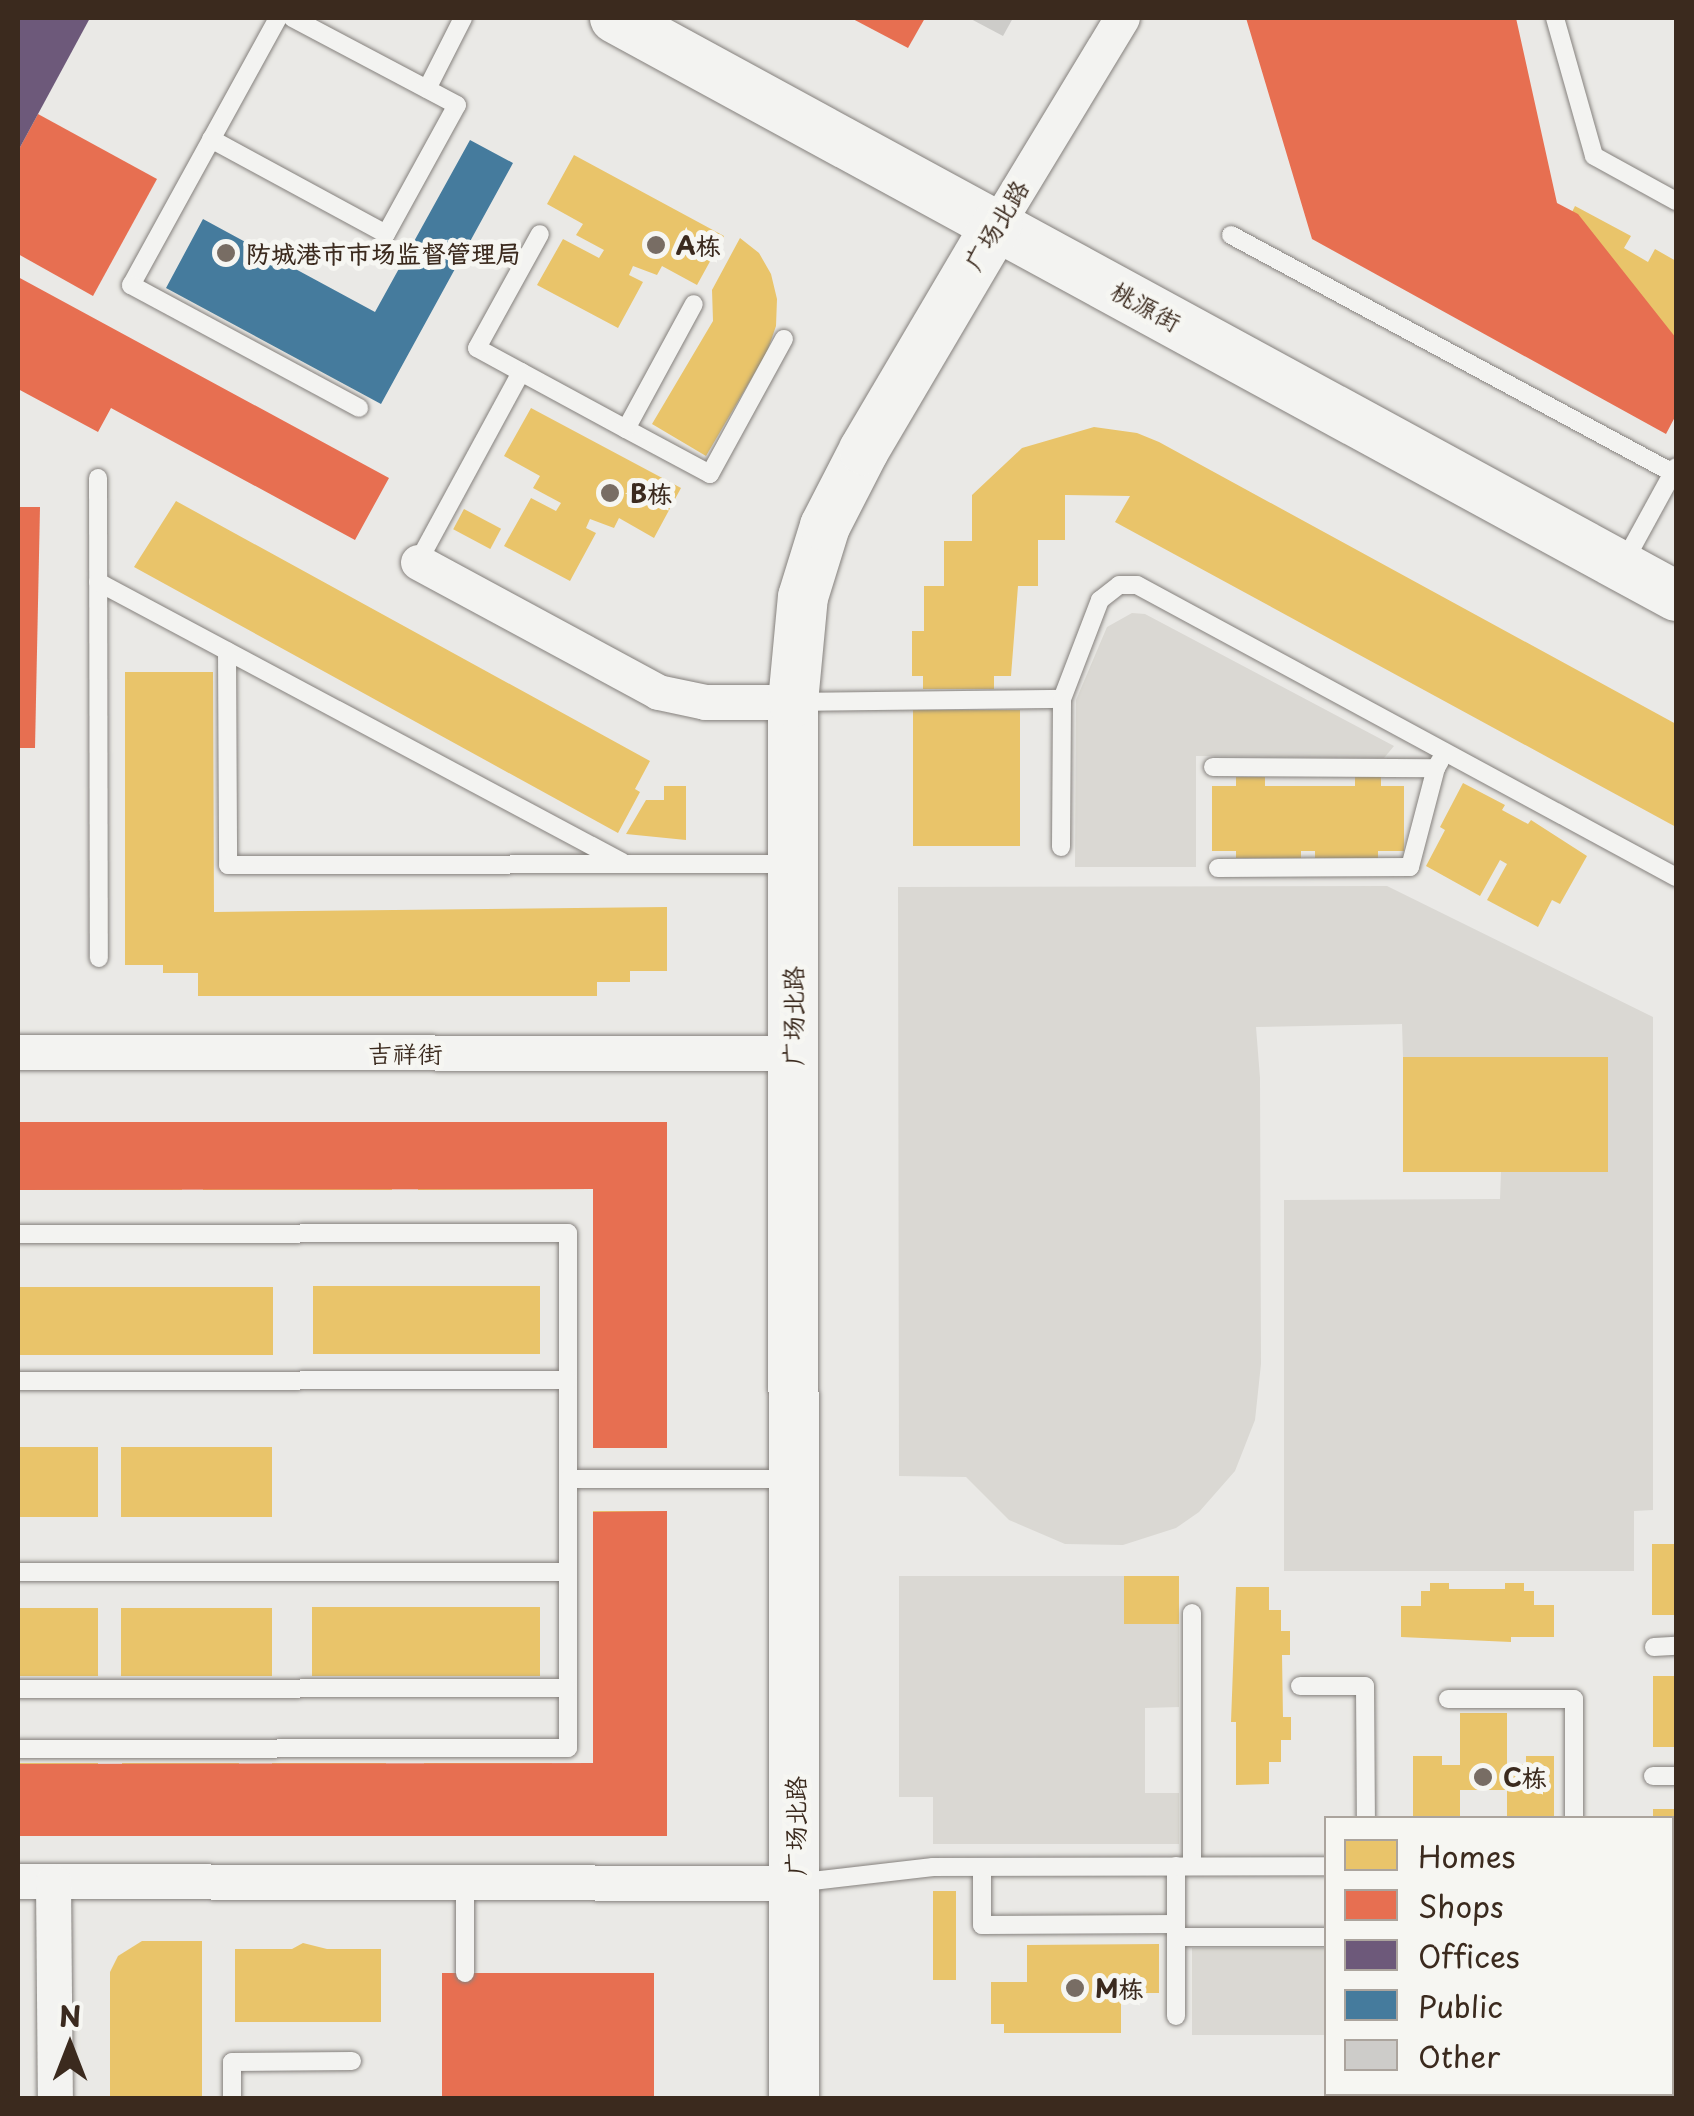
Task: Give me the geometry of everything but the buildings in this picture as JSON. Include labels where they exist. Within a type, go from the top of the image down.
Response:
[{"type":"street","name":"桃源街","points":[[615,18],[1676,596]]},
{"type":"street","name":"广场北路","points":[[794,2098],[793,702],[803,596],[824,526],[1114,20]]},
{"type":"street","points":[[418,562],[658,692],[705,702],[793,702]]},
{"type":"street","name":"吉祥街","points":[[18,1052],[793,1054]]},
{"type":"street","points":[[18,1882],[795,1884]]},
{"type":"street","points":[[53,1882],[55,2098]]},
{"type":"lane","points":[[278,18],[131,285],[359,408]]},
{"type":"lane","points":[[212,139],[386,234],[457,106],[293,18]]},
{"type":"lane","points":[[427,89],[464,18]]},
{"type":"lane","points":[[1555,18],[1594,156],[1676,200]]},
{"type":"lane","points":[[540,234],[477,348],[710,474],[784,339]]},
{"type":"lane","points":[[1231,236],[1674,470],[1622,566]]},
{"type":"lane","points":[[626,429],[694,304]]},
{"type":"lane","points":[[418,562],[521,372]]},
{"type":"lane","points":[[98,478],[99,958]]},
{"type":"lane","points":[[98,582],[625,864]]},
{"type":"lane","points":[[1061,847],[1062,698],[1100,600],[1119,586],[1137,585],[1440,760],[1676,878]]},
{"type":"lane","points":[[227,651],[228,864],[793,864]]},
{"type":"lane","points":[[793,702],[1062,698]]},
{"type":"lane","points":[[1214,767],[1440,760]]},
{"type":"lane","points":[[1218,868],[1410,867],[1440,760]]},
{"type":"lane","points":[[18,1234],[568,1232],[568,1748],[18,1749]]},
{"type":"lane","points":[[18,1381],[568,1380]]},
{"type":"lane","points":[[568,1479],[794,1479]]},
{"type":"lane","points":[[18,1572],[568,1572]]},
{"type":"lane","points":[[1176,2016],[1176,1931],[1184,1866],[1192,1613]]},
{"type":"lane","points":[[1654,1646],[1676,1646]]},
{"type":"lane","points":[[1300,1686],[1365,1686],[1366,1816]]},
{"type":"lane","points":[[18,1689],[568,1688]]},
{"type":"lane","points":[[1448,1699],[1574,1699],[1574,1816]]},
{"type":"lane","points":[[1654,1776],[1676,1776]]},
{"type":"lane","points":[[795,1884],[933,1866],[1324,1866]]},
{"type":"lane","points":[[982,1866],[982,1925],[1324,1937]]},
{"type":"lane","points":[[465,1883],[465,1973]]},
{"type":"lane","points":[[232,2098],[232,2062],[352,2061]]},
{"type":"shaded area","points":[[1132,613],[1145,614],[1394,746],[1384,758],[1196,756],[1196,867],[1075,867],[1076,700],[1107,627]]},
{"type":"shaded area","points":[[1387,886],[1653,1017],[1653,1510],[1634,1511],[1634,1571],[1284,1571],[1284,1200],[1500,1199],[1501,1172],[1608,1172],[1608,1057],[1403,1057],[1402,1024],[1256,1027],[1260,1078],[1261,1364],[1255,1420],[1235,1471],[1199,1512],[1176,1528],[1123,1545],[1065,1544],[1009,1520],[966,1477],[899,1476],[898,887]]},
{"type":"shaded area","points":[[899,1576],[1124,1576],[1179,1624],[1179,1707],[1145,1708],[1145,1793],[1179,1793],[1179,1844],[933,1844],[933,1797],[899,1797]]},
{"type":"shaded area","points":[[1192,1948],[1324,1948],[1324,2035],[1192,2035]]},
{"type":"place","name":"A栋","points":[[656,245]]},
{"type":"place","name":"防城港市市场监督管理局","points":[[226,253]]},
{"type":"place","name":"B栋","points":[[610,493]]},
{"type":"place","name":"C栋","points":[[1483,1777]]},
{"type":"place","name":"M栋","points":[[1075,1988]]}]
